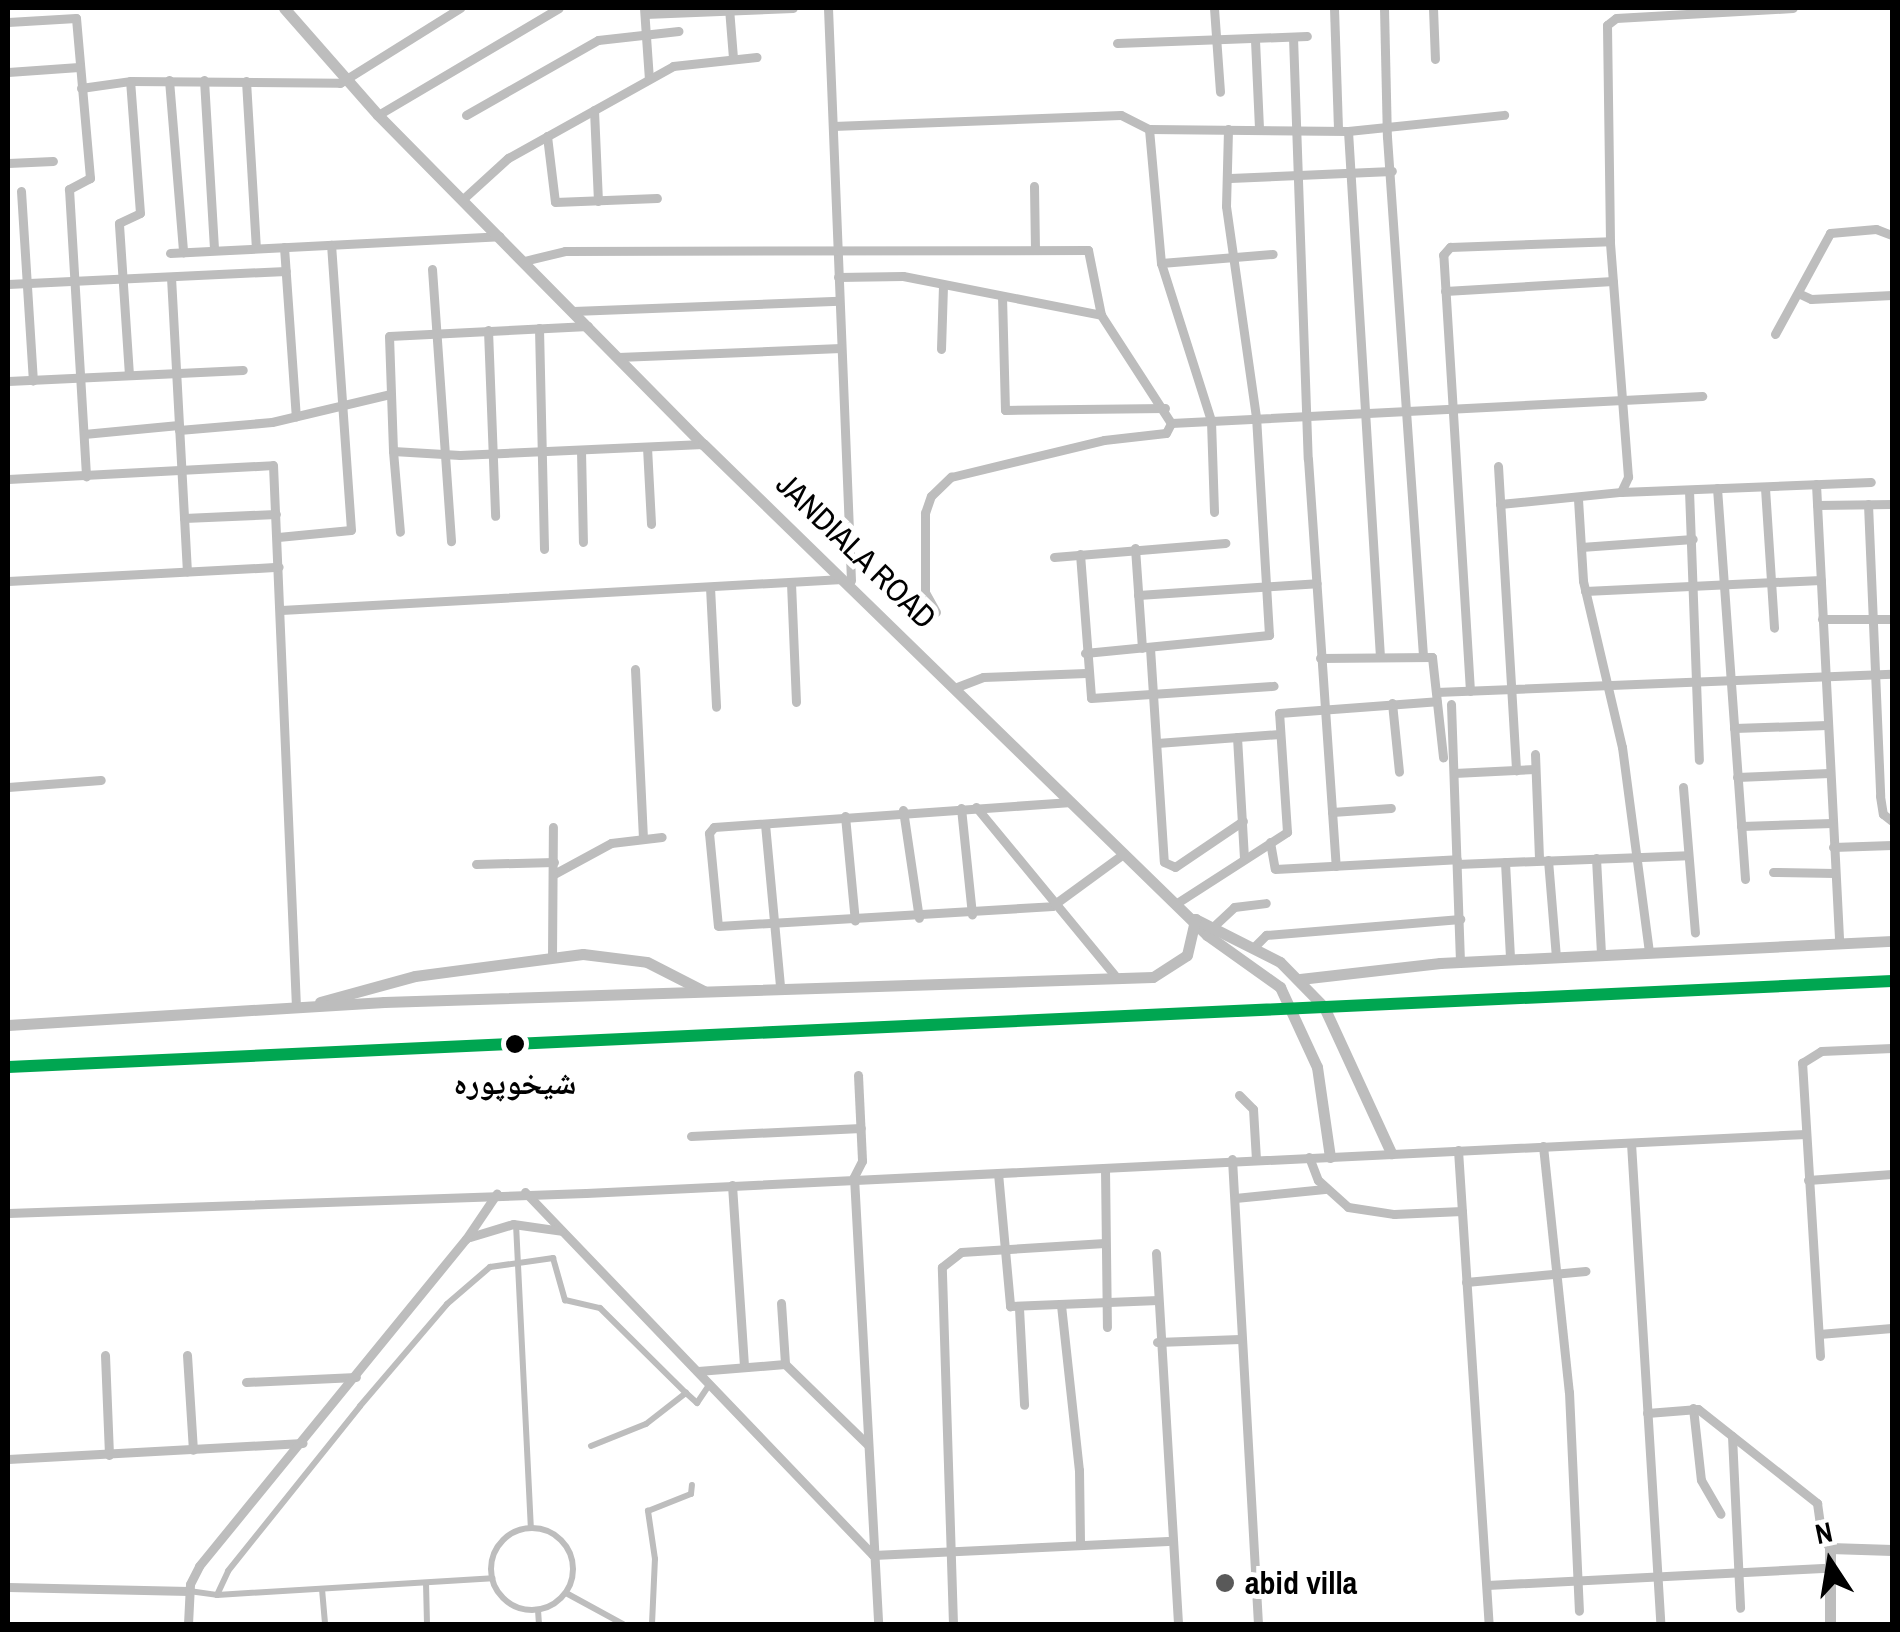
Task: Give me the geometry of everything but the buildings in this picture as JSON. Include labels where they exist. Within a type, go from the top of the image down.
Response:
[{"type":"street","name":"JANDIALA ROAD","points":[[284,8],[378,114],[703,444],[849,579],[1123,854],[1291,1001],[1317,1068],[1330,1157]]},
{"type":"street","points":[[81,88],[130,81],[346,78],[460,8]]},
{"type":"street","points":[[378,114],[559,8]]},
{"type":"street","points":[[649,80],[644,11],[794,8]]},
{"type":"street","points":[[281,610],[849,579],[828,8]]},
{"type":"street","points":[[1214,8],[1220,92]]},
{"type":"street","points":[[1334,8],[1342,129],[1352,173],[1380,657]]},
{"type":"street","points":[[1384,8],[1386,125],[1423,656]]},
{"type":"street","points":[[1432,8],[1435,59]]},
{"type":"street","points":[[1621,492],[1628,477],[1610,241],[1610,20],[1794,8]]},
{"type":"street","points":[[729,9],[733,58]]},
{"type":"street","points":[[8,22],[76,18],[90,178],[69,190],[86,476]]},
{"type":"street","points":[[466,115],[598,40],[678,30]]},
{"type":"street","points":[[1117,42],[1307,36]]},
{"type":"street","points":[[1293,37],[1320,658],[1336,866]]},
{"type":"street","points":[[1255,40],[1258,128]]},
{"type":"street","points":[[463,199],[494,168],[686,62],[757,57]]},
{"type":"street","points":[[8,72],[80,68]]},
{"type":"street","points":[[169,80],[183,252]]},
{"type":"street","points":[[204,80],[214,249]]},
{"type":"street","points":[[129,375],[119,222],[140,212],[130,81]]},
{"type":"street","points":[[246,81],[256,248]]},
{"type":"street","points":[[594,110],[598,200]]},
{"type":"street","points":[[833,126],[1121,115],[1149,129],[1342,129],[1504,115]]},
{"type":"street","points":[[1149,129],[1161,263],[1211,420],[1214,512]]},
{"type":"street","points":[[1085,653],[1267,636],[1256,417],[1232,258],[1228,130]]},
{"type":"street","points":[[547,136],[552,200],[656,198]]},
{"type":"street","points":[[8,163],[54,162]]},
{"type":"street","points":[[1230,178],[1392,171]]},
{"type":"street","points":[[1034,186],[1035,250]]},
{"type":"street","points":[[21,191],[33,380]]},
{"type":"street","points":[[1775,334],[1830,233],[1876,229],[1892,235]]},
{"type":"street","points":[[170,252],[500,236]]},
{"type":"street","points":[[1470,691],[1443,255],[1450,247],[1610,241]]},
{"type":"street","points":[[278,538],[351,530],[331,244]]},
{"type":"street","points":[[284,247],[296,417]]},
{"type":"street","points":[[524,261],[565,250],[1088,250],[1101,315],[1165,408],[1171,424]]},
{"type":"street","points":[[1161,263],[1273,254]]},
{"type":"street","points":[[432,269],[450,540]]},
{"type":"street","points":[[8,284],[286,271]]},
{"type":"street","points":[[838,277],[889,274],[1101,315]]},
{"type":"street","points":[[172,276],[187,572]]},
{"type":"street","points":[[1445,291],[1613,281]]},
{"type":"street","points":[[941,348],[943,286]]},
{"type":"street","points":[[1798,294],[1811,299],[1892,295]]},
{"type":"street","points":[[1002,296],[1006,410],[1165,408]]},
{"type":"street","points":[[573,312],[839,300]]},
{"type":"street","points":[[400,532],[387,339],[588,326]]},
{"type":"street","points":[[538,328],[544,549]]},
{"type":"street","points":[[488,330],[496,516]]},
{"type":"street","points":[[618,358],[841,348]]},
{"type":"street","points":[[8,381],[243,370]]},
{"type":"street","points":[[84,434],[296,417],[390,394]]},
{"type":"street","points":[[1171,424],[1702,396]]},
{"type":"street","points":[[936,612],[925,592],[924,513],[939,486],[951,478],[1104,440],[1166,432],[1171,424]]},
{"type":"street","points":[[394,452],[493,454],[703,444]]},
{"type":"street","points":[[647,447],[652,524]]},
{"type":"street","points":[[581,450],[583,542]]},
{"type":"street","points":[[8,479],[272,464],[280,567],[296,1007]]},
{"type":"street","points":[[1498,466],[1516,770]]},
{"type":"street","points":[[1500,504],[1621,492],[1871,482]]},
{"type":"street","points":[[1816,484],[1839,943]]},
{"type":"street","points":[[1718,488],[1745,880]]},
{"type":"street","points":[[1765,488],[1774,628]]},
{"type":"street","points":[[1689,490],[1699,760]]},
{"type":"street","points":[[1578,499],[1585,592],[1639,856],[1649,952]]},
{"type":"street","points":[[1868,504],[1880,796],[1883,814],[1892,821]]},
{"type":"street","points":[[1817,506],[1892,504]]},
{"type":"street","points":[[184,518],[276,514]]},
{"type":"street","points":[[1581,547],[1693,539]]},
{"type":"street","points":[[1054,556],[1225,543]]},
{"type":"street","points":[[1135,548],[1153,694],[1162,857],[1168,868],[1243,821]]},
{"type":"street","points":[[1080,554],[1086,673],[1092,698],[1274,686]]},
{"type":"street","points":[[8,581],[280,567]]},
{"type":"street","points":[[1585,592],[1820,580]]},
{"type":"street","points":[[791,583],[796,702]]},
{"type":"street","points":[[1138,596],[1317,583]]},
{"type":"street","points":[[710,588],[716,706]]},
{"type":"street","points":[[1822,619],[1892,619]]},
{"type":"street","points":[[1320,658],[1423,656],[1433,660],[1442,757]]},
{"type":"street","points":[[635,669],[642,838]]},
{"type":"street","points":[[956,688],[982,677],[1086,673]]},
{"type":"street","points":[[1177,904],[1287,830],[1279,712],[1392,703],[1470,691],[1892,674]]},
{"type":"street","points":[[1392,703],[1399,772]]},
{"type":"street","points":[[1452,704],[1460,962]]},
{"type":"street","points":[[1734,728],[1826,724]]},
{"type":"street","points":[[1156,743],[1280,734]]},
{"type":"street","points":[[1237,737],[1244,859]]},
{"type":"street","points":[[1535,754],[1556,957]]},
{"type":"street","points":[[1454,774],[1535,769]]},
{"type":"street","points":[[1738,777],[1829,773]]},
{"type":"street","points":[[8,787],[101,780]]},
{"type":"street","points":[[1683,787],[1695,933]]},
{"type":"street","points":[[1071,802],[903,810],[710,830],[718,926],[920,918],[1052,906],[1123,854]]},
{"type":"street","points":[[976,807],[1052,906],[1119,980]]},
{"type":"street","points":[[961,808],[972,914]]},
{"type":"street","points":[[1332,812],[1392,808]]},
{"type":"street","points":[[903,810],[920,918]]},
{"type":"street","points":[[845,816],[854,921]]},
{"type":"street","points":[[765,824],[780,987]]},
{"type":"street","points":[[1741,826],[1832,824]]},
{"type":"street","points":[[552,958],[553,827]]},
{"type":"street","points":[[476,864],[554,868],[611,843],[662,836]]},
{"type":"street","points":[[1270,842],[1276,869],[1688,854]]},
{"type":"street","points":[[1833,847],[1892,845]]},
{"type":"street","points":[[1596,858],[1601,954]]},
{"type":"street","points":[[1504,862],[1510,959]]},
{"type":"street","points":[[1772,872],[1834,873]]},
{"type":"street","points":[[1215,925],[1234,907],[1266,903]]},
{"type":"street","points":[[8,1025],[312,1006],[780,987],[1119,980],[1168,970],[1190,951],[1195,918],[1255,946],[1300,979],[1324,1006],[1391,1153]]},
{"type":"street","points":[[1255,946],[1266,936],[1460,919]]},
{"type":"street","points":[[1300,979],[1460,962],[1892,941]]},
{"type":"street","points":[[312,1006],[415,976],[583,954],[647,962],[704,992]]},
{"type":"street","points":[[1820,1356],[1808,1180],[1806,1057],[1892,1048]]},
{"type":"street","points":[[858,1076],[862,1161],[854,1178],[878,1624]]},
{"type":"street","points":[[1239,1095],[1254,1109],[1256,1159]]},
{"type":"street","points":[[691,1136],[861,1128]]},
{"type":"street","points":[[8,1213],[1105,1169],[1232,1159],[1806,1134]]},
{"type":"street","points":[[1631,1143],[1660,1624]]},
{"type":"street","points":[[1543,1146],[1570,1410],[1579,1611]]},
{"type":"street","points":[[1458,1150],[1490,1624]]},
{"type":"street","points":[[1309,1158],[1326,1189],[1348,1207],[1462,1211]]},
{"type":"street","points":[[1232,1159],[1258,1624]]},
{"type":"street","points":[[1105,1169],[1107,1327]]},
{"type":"street","points":[[998,1173],[1006,1298],[1020,1308],[1158,1300]]},
{"type":"street","points":[[1808,1180],[1892,1174]]},
{"type":"street","points":[[732,1184],[744,1364]]},
{"type":"street","points":[[1235,1198],[1326,1189]]},
{"type":"street","points":[[526,1192],[873,1555],[1168,1541]]},
{"type":"street","points":[[188,1624],[189,1591],[198,1566],[466,1240],[497,1193]]},
{"type":"street","points":[[466,1240],[516,1224],[564,1232]]},
{"type":"street","points":[[516,1224],[531,1527]]},
{"type":"street","points":[[953,1624],[948,1551],[952,1490],[941,1271],[954,1254],[1105,1243]]},
{"type":"street","points":[[1156,1253],[1168,1541],[1178,1624]]},
{"type":"street","points":[[217,1595],[228,1571],[447,1304],[490,1267],[518,1258],[553,1258],[565,1300],[600,1308],[696,1403],[710,1384]]},
{"type":"street","points":[[1466,1282],[1585,1271]]},
{"type":"street","points":[[782,1303],[786,1364],[868,1444]]},
{"type":"street","points":[[1061,1306],[1079,1470],[1080,1545]]},
{"type":"street","points":[[1020,1308],[1024,1406]]},
{"type":"street","points":[[1819,1334],[1892,1328]]},
{"type":"street","points":[[1158,1342],[1240,1339]]},
{"type":"street","points":[[105,1355],[109,1455]]},
{"type":"street","points":[[188,1356],[193,1450]]},
{"type":"street","points":[[698,1372],[744,1364],[786,1364]]},
{"type":"street","points":[[246,1382],[356,1377]]},
{"type":"street","points":[[592,1446],[646,1424],[686,1393]]},
{"type":"street","points":[[1647,1412],[1693,1408],[1817,1503],[1822,1537],[1830,1548],[1830,1624]]},
{"type":"street","points":[[1693,1408],[1701,1480],[1721,1514]]},
{"type":"street","points":[[1732,1436],[1740,1608]]},
{"type":"street","points":[[8,1458],[303,1443]]},
{"type":"street","points":[[652,1624],[656,1559],[648,1512],[691,1494],[692,1485]]},
{"type":"street","points":[[531,1527],[550,1531],[570,1551],[574,1570],[566,1593],[538,1610],[510,1604],[492,1578],[498,1545],[531,1527]]},
{"type":"street","points":[[1830,1548],[1892,1549],[1892,1560]]},
{"type":"street","points":[[1487,1585],[1828,1568]]},
{"type":"street","points":[[8,1587],[217,1595],[492,1578]]},
{"type":"street","points":[[426,1583],[427,1624]]},
{"type":"street","points":[[322,1589],[325,1624]]},
{"type":"street","points":[[566,1593],[623,1624]]},
{"type":"street","points":[[538,1610],[539,1624]]},
{"type":"transit line","points":[[8,1067],[1892,981]]},
{"type":"place","name":"شیخوپورہ","points":[[515,1044]]},
{"type":"place","name":"abid villa","points":[[1225,1583]]}]
